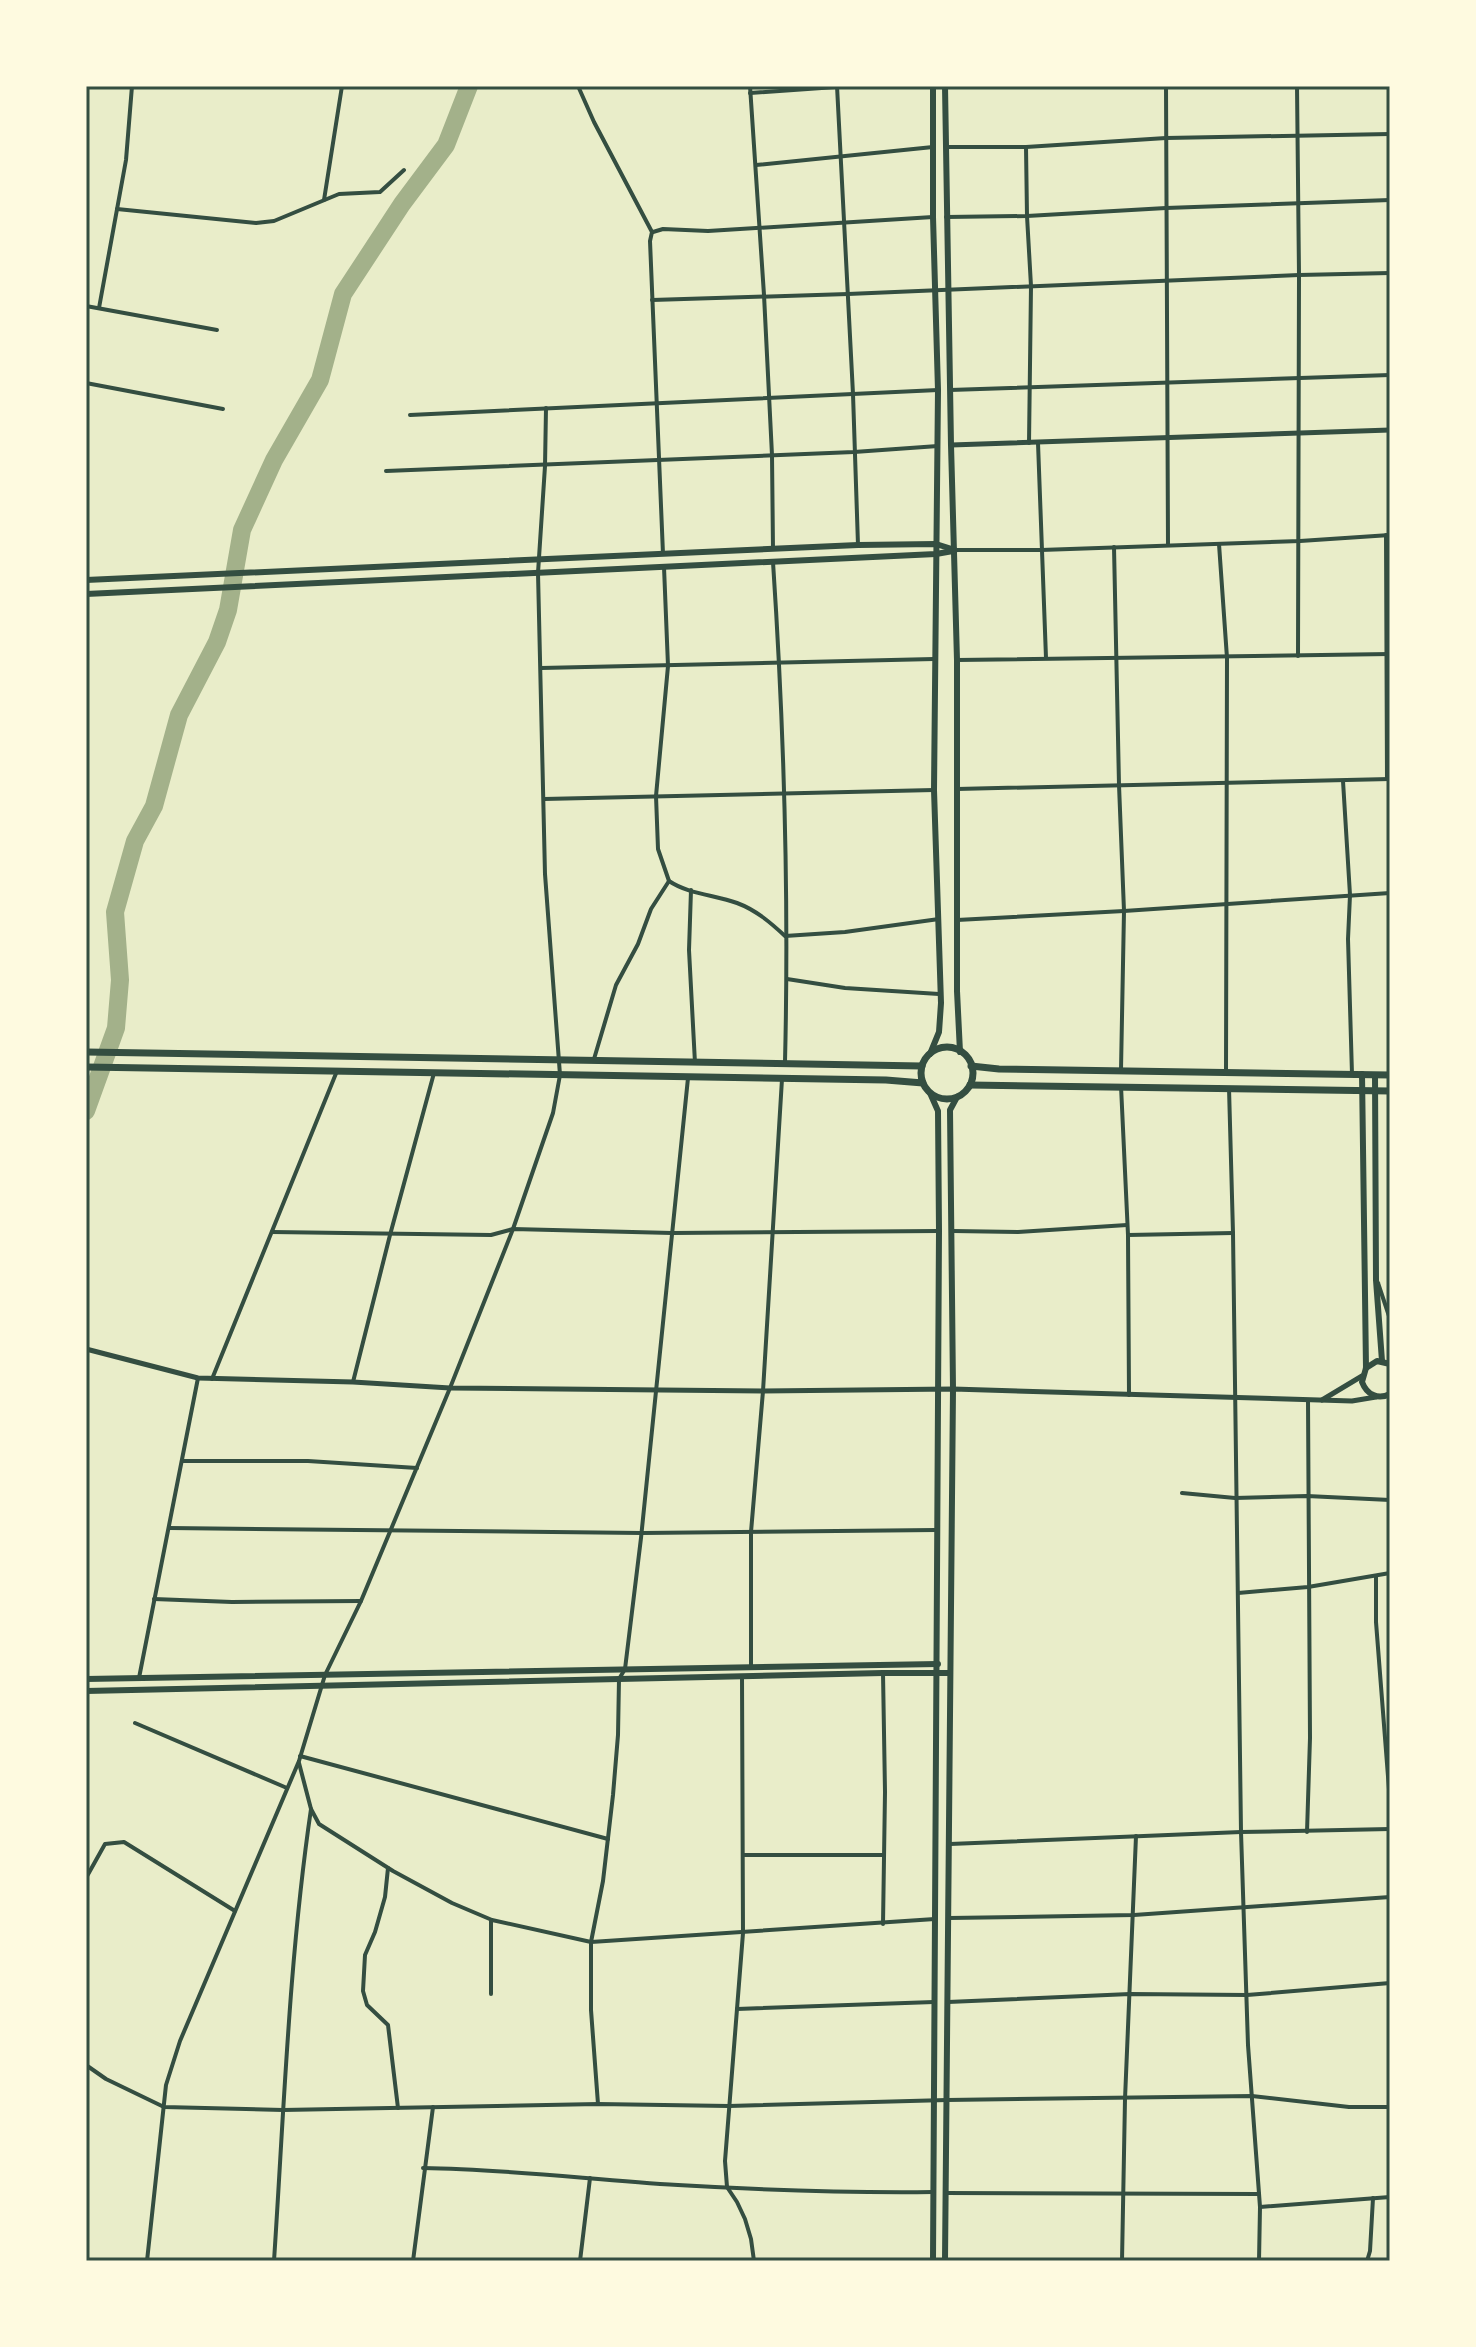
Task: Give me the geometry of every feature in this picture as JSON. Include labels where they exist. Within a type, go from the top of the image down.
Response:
[{"type":"highway","points":[[943,1048],[960,1052],[968,1059],[973,1072],[970,1085],[957,1097],[940,1098],[930,1093],[923,1083],[922,1066],[930,1054],[943,1048]]},
{"type":"highway","points":[[86,1052],[922,1066]]},
{"type":"highway","points":[[971,1066],[1390,1075]]},
{"type":"highway","points":[[86,1067],[923,1083]]},
{"type":"highway","points":[[970,1085],[1390,1091]]},
{"type":"main road","points":[[930,1054],[939,1032],[940,994],[934,790],[938,390],[933,86]]},
{"type":"main road","points":[[945,86],[957,660],[960,1052]]},
{"type":"main road","points":[[86,580],[858,545],[936,544],[955,550]]},
{"type":"main road","points":[[86,594],[936,554],[955,550]]},
{"type":"main road","points":[[1362,1074],[1366,1368],[1362,1382],[1367,1392],[1383,1396],[1390,1403]]},
{"type":"main road","points":[[1375,1075],[1376,1280],[1382,1361]]},
{"type":"main road","points":[[930,1093],[938,1111],[939,1231],[933,2261]]},
{"type":"main road","points":[[945,2261],[953,1389],[950,1110],[957,1097]]},
{"type":"main road","points":[[1366,1368],[1382,1361],[1390,1364]]},
{"type":"main road","points":[[86,1679],[950,1663]]},
{"type":"main road","points":[[86,1691],[950,1673]]},
{"type":"street","points":[[99,308],[126,160],[132,86]]},
{"type":"street","points":[[324,200],[342,86]]},
{"type":"street","points":[[578,86],[652,232],[663,554]]},
{"type":"street","points":[[750,86],[772,455],[773,549]]},
{"type":"street","points":[[837,86],[858,545]]},
{"type":"street","points":[[750,93],[850,86]]},
{"type":"street","points":[[1166,86],[1168,545]]},
{"type":"street","points":[[1297,86],[1298,656]]},
{"type":"street","points":[[946,147],[1026,147],[1166,138],[1390,134]]},
{"type":"street","points":[[756,165],[933,147]]},
{"type":"street","points":[[1026,147],[1031,286],[1029,443]]},
{"type":"street","points":[[117,209],[256,223],[274,221],[339,194],[380,192],[404,170]]},
{"type":"street","points":[[946,217],[1390,200]]},
{"type":"street","points":[[652,232],[663,229],[708,231],[933,217]]},
{"type":"street","points":[[652,300],[1390,273]]},
{"type":"street","points":[[86,306],[217,330]]},
{"type":"street","points":[[950,390],[1390,375]]},
{"type":"street","points":[[86,383],[223,409]]},
{"type":"street","points":[[410,415],[938,390]]},
{"type":"street","points":[[147,2261],[166,2085],[180,2041],[300,1758],[325,1675],[361,1601],[450,1388],[513,1229],[553,1113],[560,1075],[545,874],[538,573],[546,408]]},
{"type":"street","points":[[951,445],[1390,430]]},
{"type":"street","points":[[1038,443],[1046,658]]},
{"type":"street","points":[[386,471],[938,446]]},
{"type":"street","points":[[955,550],[1219,544],[1388,535],[1389,779],[956,789]]},
{"type":"street","points":[[1219,544],[1227,658],[1226,1072]]},
{"type":"street","points":[[1114,547],[1124,911],[1121,1070]]},
{"type":"street","points":[[773,562],[784,793],[785,1065]]},
{"type":"street","points":[[664,567],[668,666],[656,796],[658,849],[669,881],[748,908],[785,936],[845,932],[939,919]]},
{"type":"street","points":[[957,660],[1388,654]]},
{"type":"street","points":[[541,668],[934,659]]},
{"type":"street","points":[[1343,781],[1350,895],[1348,955],[1352,1074]]},
{"type":"street","points":[[544,799],[934,790]]},
{"type":"street","points":[[593,1062],[616,985],[638,944],[651,909],[669,881]]},
{"type":"street","points":[[691,890],[689,950],[695,1063]]},
{"type":"street","points":[[957,920],[1390,893]]},
{"type":"street","points":[[787,979],[845,988],[940,994]]},
{"type":"street","points":[[212,1379],[337,1071]]},
{"type":"street","points":[[353,1382],[434,1073]]},
{"type":"street","points":[[598,2104],[591,2010],[591,1942],[608,1839],[617,1750],[619,1679],[625,1669],[642,1533],[688,1077]]},
{"type":"street","points":[[751,1667],[751,1532],[782,1079]]},
{"type":"street","points":[[1121,1086],[1128,1235],[1129,1395]]},
{"type":"street","points":[[1229,1088],[1241,1832],[1260,2207],[1259,2261]]},
{"type":"street","points":[[953,1231],[1018,1232],[1127,1225]]},
{"type":"street","points":[[272,1232],[491,1235],[513,1229],[672,1233],[939,1231]]},
{"type":"street","points":[[1128,1235],[1233,1233]]},
{"type":"street","points":[[1376,1280],[1390,1319]]},
{"type":"street","points":[[86,1349],[198,1378],[450,1388],[953,1389],[1352,1401],[1383,1396]]},
{"type":"street","points":[[1322,1400],[1362,1376]]},
{"type":"street","points":[[139,1678],[198,1378]]},
{"type":"street","points":[[1307,1832],[1310,1738],[1308,1400]]},
{"type":"street","points":[[182,1461],[308,1461],[417,1468]]},
{"type":"street","points":[[1182,1493],[1235,1498],[1307,1496],[1390,1500]]},
{"type":"street","points":[[169,1528],[642,1533],[938,1530]]},
{"type":"street","points":[[1237,1593],[1308,1587],[1390,1573]]},
{"type":"street","points":[[1376,1576],[1376,1622],[1389,1752],[1390,1802]]},
{"type":"street","points":[[154,1599],[361,1601]]},
{"type":"street","points":[[883,1673],[883,1924]]},
{"type":"street","points":[[742,1676],[743,1933],[725,2161],[727,2187],[745,2219],[754,2261]]},
{"type":"street","points":[[135,1723],[287,1788]]},
{"type":"street","points":[[300,1758],[608,1839]]},
{"type":"street","points":[[300,1758],[311,1809],[319,1824],[388,1868],[452,1903],[492,1920],[591,1942],[935,1919]]},
{"type":"street","points":[[274,2261],[300,1884],[311,1809]]},
{"type":"street","points":[[950,1844],[1390,1829]]},
{"type":"street","points":[[1122,2261],[1136,1836]]},
{"type":"street","points":[[86,1878],[105,1844],[124,1842],[235,1911]]},
{"type":"street","points":[[743,1855],[884,1855]]},
{"type":"street","points":[[388,1868],[385,1897],[365,1955],[363,1991],[367,2005],[388,2025],[398,2108]]},
{"type":"street","points":[[949,1918],[1134,1915],[1390,1897]]},
{"type":"street","points":[[491,1994],[492,1920]]},
{"type":"street","points":[[948,2002],[1130,1994],[1247,1995],[1390,1983]]},
{"type":"street","points":[[737,2009],[934,2002]]},
{"type":"street","points":[[86,2065],[106,2079],[164,2107],[283,2110],[598,2104],[729,2106],[1252,2096],[1349,2107],[1390,2107]]},
{"type":"street","points":[[413,2261],[433,2107]]},
{"type":"street","points":[[423,2168],[727,2187],[859,2193],[933,2192]]},
{"type":"street","points":[[580,2261],[590,2178]]},
{"type":"street","points":[[945,2193],[1259,2194]]},
{"type":"street","points":[[1260,2207],[1390,2197]]},
{"type":"street","points":[[1367,2261],[1373,2198]]},
{"type":"waterway","points":[[86,1111],[116,1028],[120,980],[115,912],[135,841],[154,806],[179,715],[217,642],[228,610],[242,530],[274,460],[320,380],[343,294],[402,204],[446,145],[469,86]]}]
